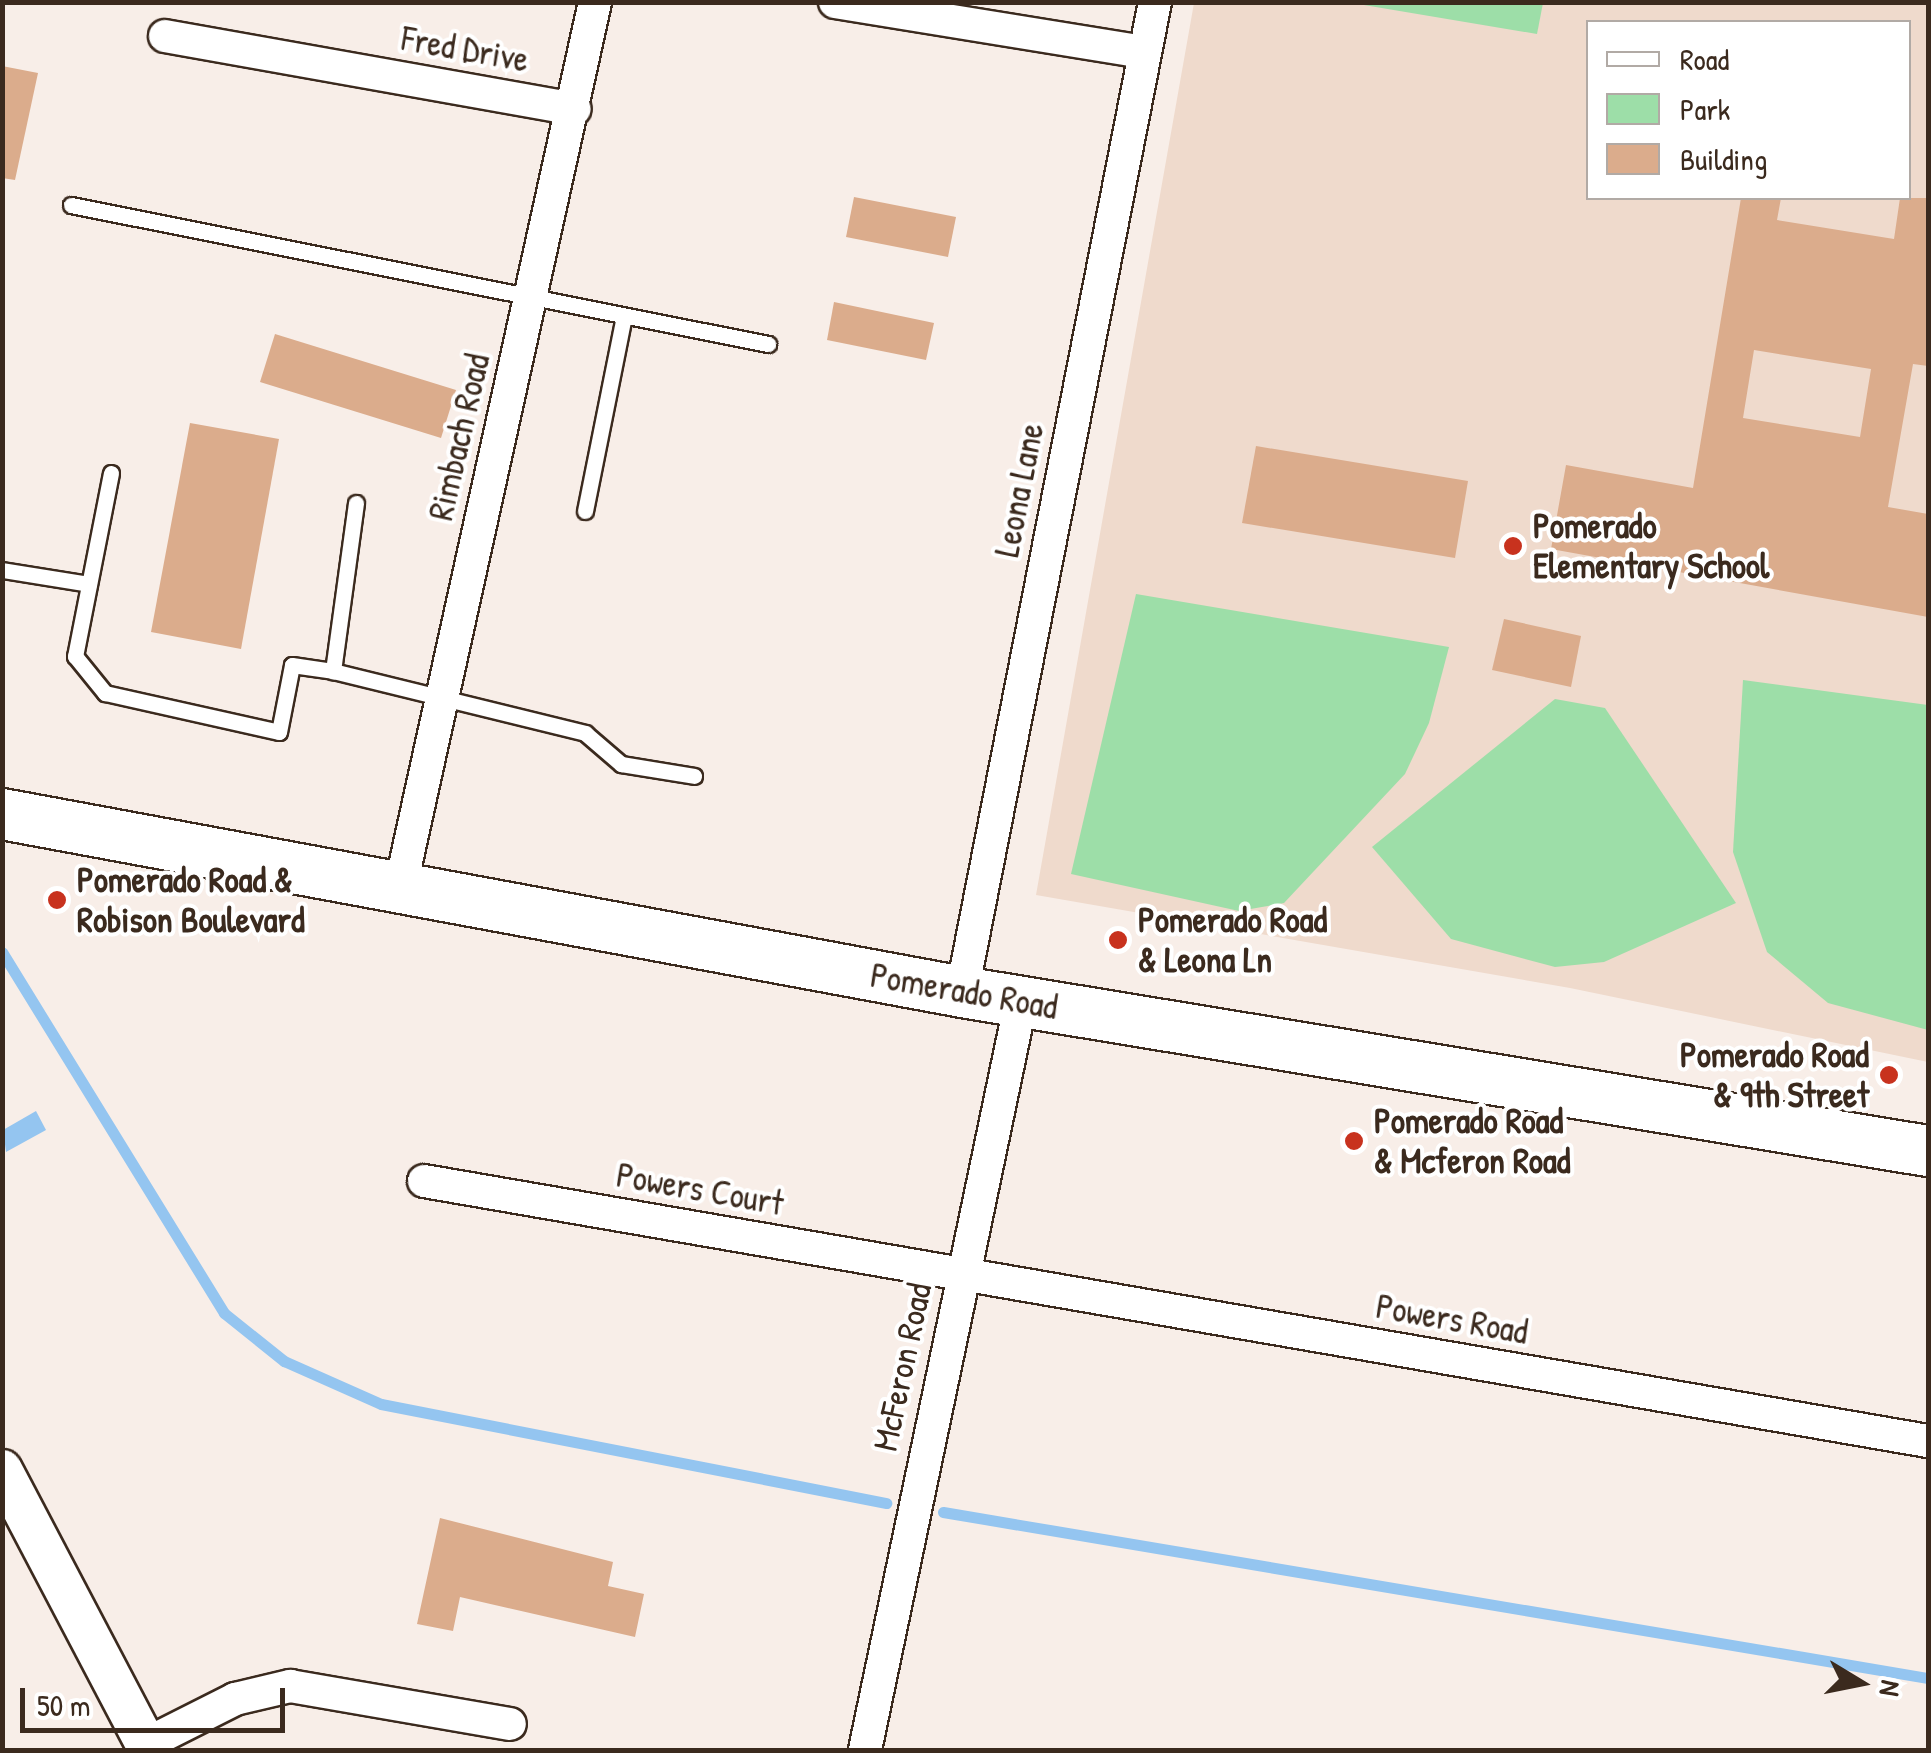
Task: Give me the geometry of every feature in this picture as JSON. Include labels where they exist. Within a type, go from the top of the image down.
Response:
[{"type":"main road","name":"Pomerado Road","points":[[2,814],[962,992],[1928,1151]]},
{"type":"street","name":"Rimbach Road","points":[[400,889],[575,109],[595,2]]},
{"type":"street","points":[[835,2],[1144,52]]},
{"type":"street","name":"Leona Lane","points":[[962,992],[1155,2]]},
{"type":"street","name":"Fred Drive","points":[[165,36],[575,109]]},
{"type":"street","name":"McFeron Road","points":[[864,1750],[1021,1001]]},
{"type":"street","name":"Powers Court","points":[[424,1181],[962,1276]]},
{"type":"street","name":"Powers Road","points":[[962,1276],[1928,1441]]},
{"type":"street","points":[[2,1470],[147,1748],[235,1699],[290,1686],[510,1724]]},
{"type":"lane","points":[[71,205],[768,344]]},
{"type":"lane","points":[[585,511],[624,316]]},
{"type":"lane","points":[[111,472],[75,656],[105,693],[279,732],[292,665],[333,671],[442,701],[585,733],[622,764],[694,776]]},
{"type":"lane","points":[[333,671],[356,503]]},
{"type":"lane","points":[[2,570],[89,584]]},
{"type":"shaded area","name":"Pomerado Elementary School","points":[[1194,3],[1928,3],[1928,1062],[1570,988],[1036,895]]},
{"type":"green space","points":[[1543,2],[1537,34],[1352,3]]},
{"type":"green space","points":[[1136,594],[1449,647],[1429,723],[1405,774],[1284,903],[1239,911],[1071,874]]},
{"type":"green space","points":[[1743,680],[1928,705],[1928,1030],[1828,1003],[1767,952],[1733,852]]},
{"type":"green space","points":[[1555,699],[1605,708],[1736,903],[1604,962],[1555,967],[1451,939],[1372,847]]},
{"type":"water","points":[[36,1111],[46,1130],[6,1152],[3,1130]]},
{"type":"building","points":[[2,66],[38,73],[15,180],[2,178]]},
{"type":"building","points":[[854,197],[956,217],[948,257],[846,237]]},
{"type":"building","points":[[1928,198],[1928,366],[1913,364],[1888,507],[1928,514],[1928,617],[1551,549],[1566,465],[1693,488],[1741,200],[1781,200],[1777,220],[1894,239],[1900,200]],"holes":[[[1754,350],[1871,369],[1860,437],[1743,418]]]},
{"type":"building","points":[[834,302],[934,323],[926,360],[827,340]]},
{"type":"building","points":[[275,334],[456,390],[441,438],[260,382]]},
{"type":"building","points":[[190,423],[279,439],[241,649],[151,632]]},
{"type":"building","points":[[1256,446],[1468,481],[1455,558],[1242,523]]},
{"type":"building","points":[[1504,619],[1581,636],[1571,687],[1492,670]]},
{"type":"building","points":[[440,1518],[613,1562],[608,1586],[644,1594],[635,1637],[460,1597],[453,1631],[417,1624]]},
{"type":"waterway","points":[[2,952],[224,1313],[284,1361],[381,1404],[886,1503]]},
{"type":"waterway","points":[[943,1512],[1928,1678]]},
{"type":"place","name":"Pomerado Elementary School","points":[[1513,546]]},
{"type":"place","name":"Pomerado Road & Robison Boulevard","points":[[57,900]]},
{"type":"place","name":"Pomerado Road & Leona Ln","points":[[1118,940]]},
{"type":"place","name":"Pomerado Road & 9th Street","points":[[1889,1075]]},
{"type":"place","name":"Pomerado Road & Mcferon Road","points":[[1354,1141]]}]
